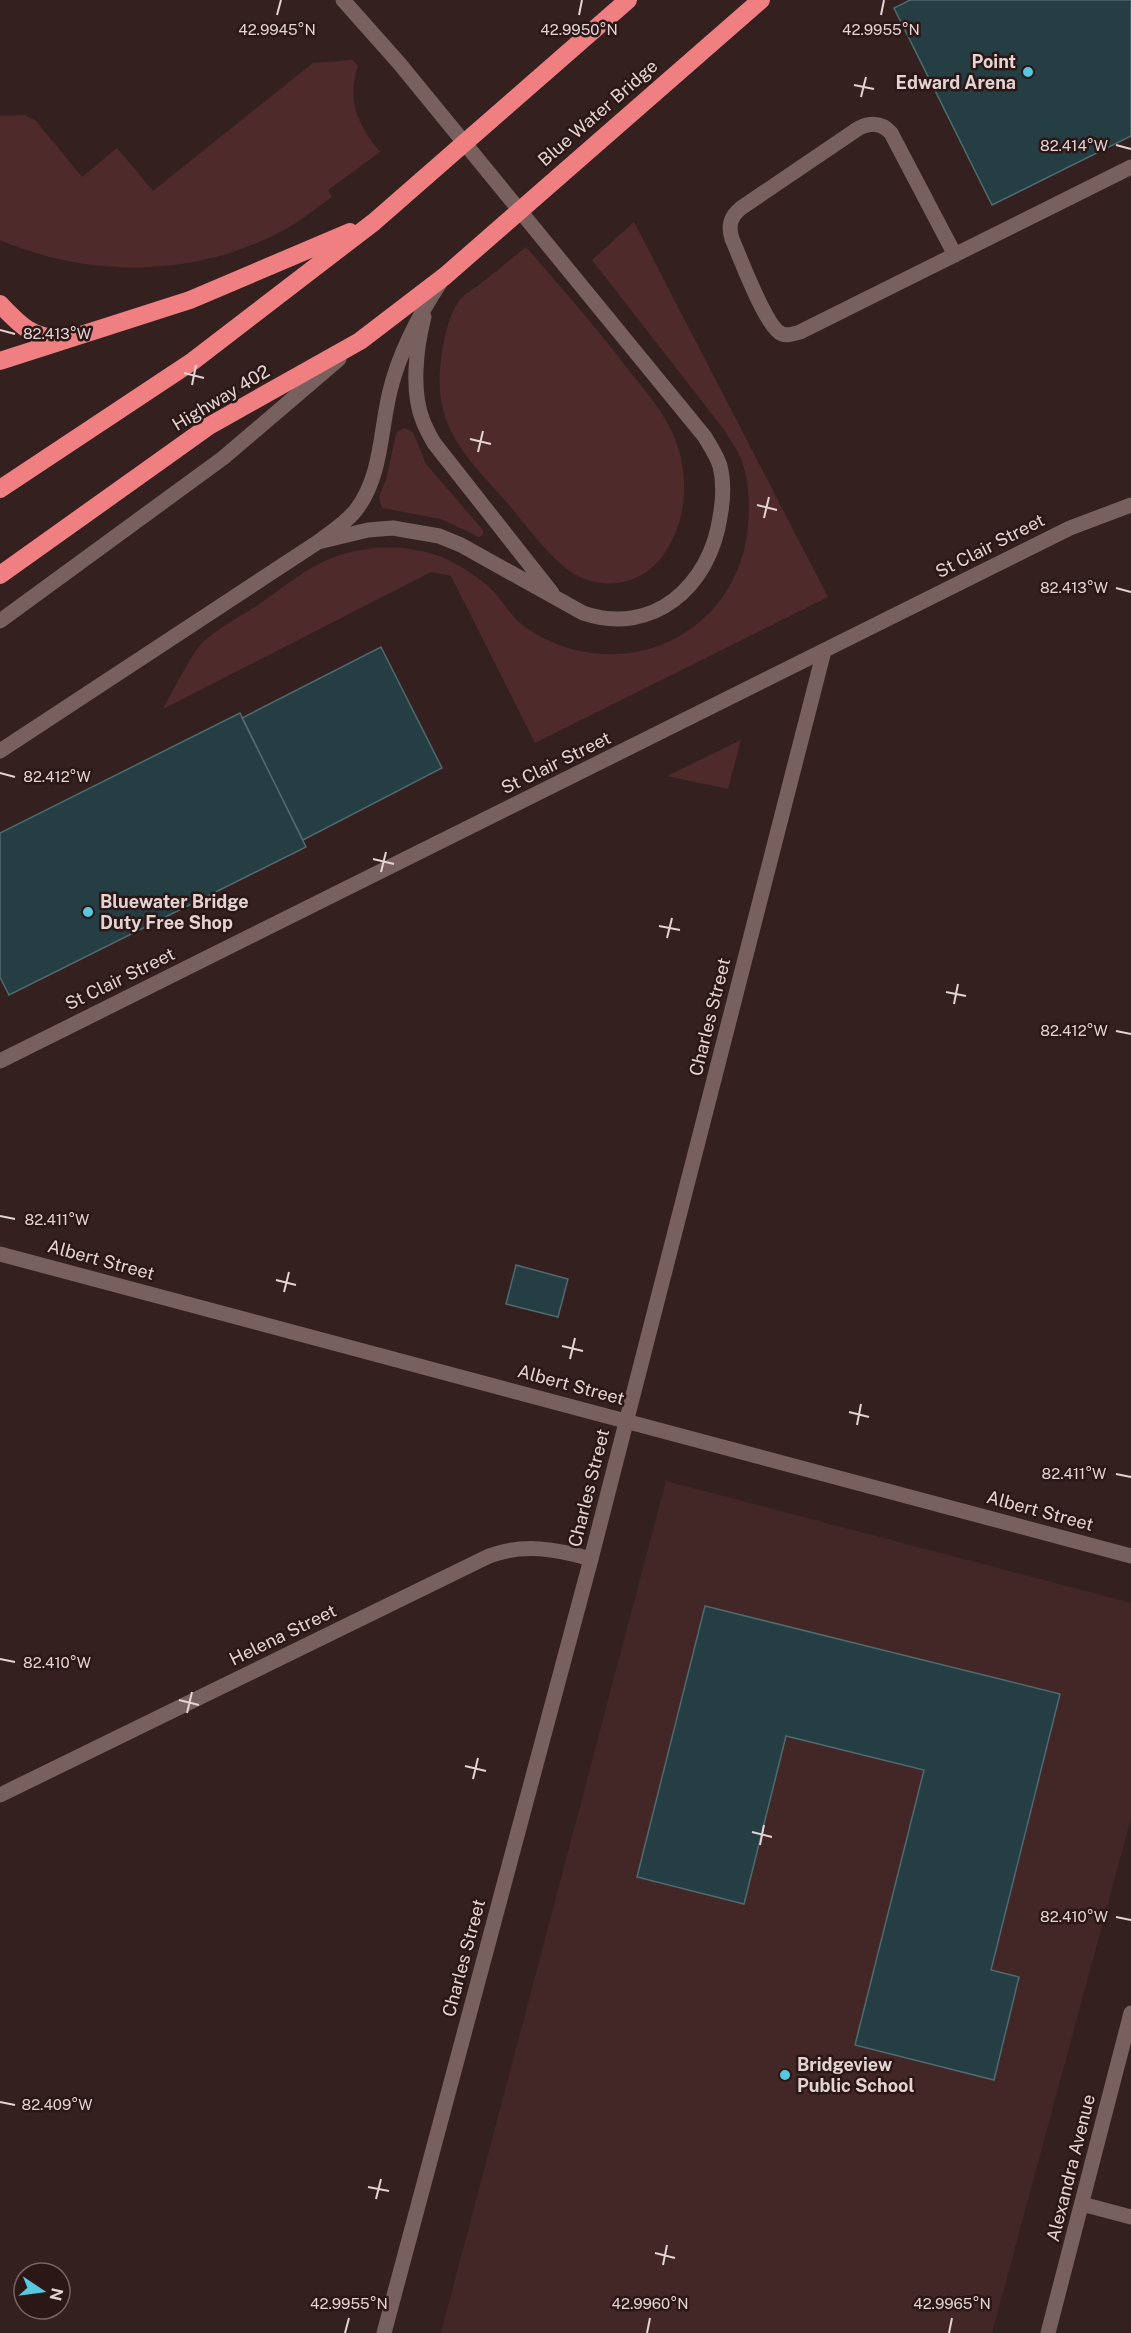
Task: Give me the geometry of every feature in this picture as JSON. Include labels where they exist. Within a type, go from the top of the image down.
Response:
[{"type":"highway","points":[[0,489],[193,361],[374,222],[628,0]]},
{"type":"highway","name":"Blue Water Bridge","points":[[463,258],[761,0]]},
{"type":"highway","points":[[0,361],[190,300],[374,222]]},
{"type":"highway","name":"Highway 402","points":[[0,574],[210,426],[360,341],[445,276],[463,258]]},
{"type":"highway","points":[[0,304],[33,334],[47,338],[67,339]]},
{"type":"highway","points":[[0,347],[14,351],[30,351]]},
{"type":"highway","points":[[0,478],[32,468]]},
{"type":"street","points":[[318,542],[368,530],[393,528],[439,536],[461,545],[568,606],[598,618],[615,620],[648,615],[678,598],[704,565],[718,529],[722,506],[720,466],[705,437],[399,63],[343,0]]},
{"type":"street","points":[[955,255],[891,133],[876,124],[867,124],[859,128],[741,208],[730,221],[732,239],[769,324],[783,334],[800,332],[1131,168]]},
{"type":"street","points":[[0,751],[344,523],[366,495],[374,473],[396,369],[409,337],[429,299],[445,276]]},
{"type":"street","points":[[429,299],[416,372],[417,398],[422,420],[434,443],[541,580],[568,606]]},
{"type":"street","points":[[0,621],[223,458],[360,341]]},
{"type":"street","name":"St Clair Street","points":[[0,1061],[1070,528],[1131,506]]},
{"type":"street","name":"Charles Street","points":[[384,2333],[591,1559],[824,651]]},
{"type":"street","name":"Albert Street","points":[[0,1254],[1131,1556]]},
{"type":"street","name":"Helena Street","points":[[0,1795],[489,1556],[520,1548],[548,1549],[591,1559]]},
{"type":"street","name":"Alexandra Avenue","points":[[1048,2333],[1131,2013]]},
{"type":"street","points":[[1082,2204],[1131,2217]]},
{"type":"shaded area","points":[[352,60],[358,66],[353,91],[356,112],[380,152],[328,190],[332,197],[291,226],[257,243],[221,255],[185,263],[147,267],[110,267],[72,262],[36,253],[0,240],[0,116],[24,115],[36,121],[82,177],[117,148],[153,191],[313,63]]},
{"type":"shaded area","points":[[634,222],[828,597],[535,743],[451,576],[431,572],[163,709],[193,656],[208,638],[315,566],[349,552],[367,549],[406,548],[442,557],[482,581],[515,618],[534,633],[562,646],[582,651],[622,654],[650,649],[675,639],[698,624],[717,604],[732,581],[743,555],[749,518],[746,475],[739,455],[725,431],[592,260]]},
{"type":"shaded area","points":[[526,247],[595,328],[659,409],[677,444],[684,478],[684,495],[677,528],[670,544],[654,566],[628,581],[598,583],[588,580],[555,559],[479,471],[455,438],[446,420],[441,401],[440,378],[443,346],[453,313],[464,296]]},
{"type":"shaded area","points":[[405,428],[413,432],[426,464],[483,530],[483,535],[479,537],[441,519],[382,508],[379,497],[386,480],[396,434]]},
{"type":"shaded area","points":[[741,740],[728,789],[667,776]]},
{"type":"shaded area","name":"Bridgeview Public School","points":[[666,1481],[1131,1603],[1131,1818],[992,2333],[441,2333]]},
{"type":"building","name":"Point Edward Arena","points":[[910,0],[1131,0],[1131,136],[992,205],[894,8]]},
{"type":"building","points":[[381,647],[442,768],[303,840],[242,718]]},
{"type":"building","name":"Bluewater Bridge Duty Free Shop","points":[[240,713],[306,847],[9,995],[0,977],[0,833]]},
{"type":"building","points":[[516,1265],[568,1279],[558,1317],[506,1304]]},
{"type":"building","name":"Bridgeview Public School","points":[[705,1606],[1060,1694],[991,1970],[1019,1977],[994,2080],[855,2045],[924,1770],[786,1736],[744,1904],[637,1877]]},
{"type":"place","name":"Point Edward Arena","points":[[1028,72]]},
{"type":"place","name":"Bluewater Bridge Duty Free Shop","points":[[88,912]]},
{"type":"place","name":"Bridgeview Public School","points":[[785,2075]]}]
